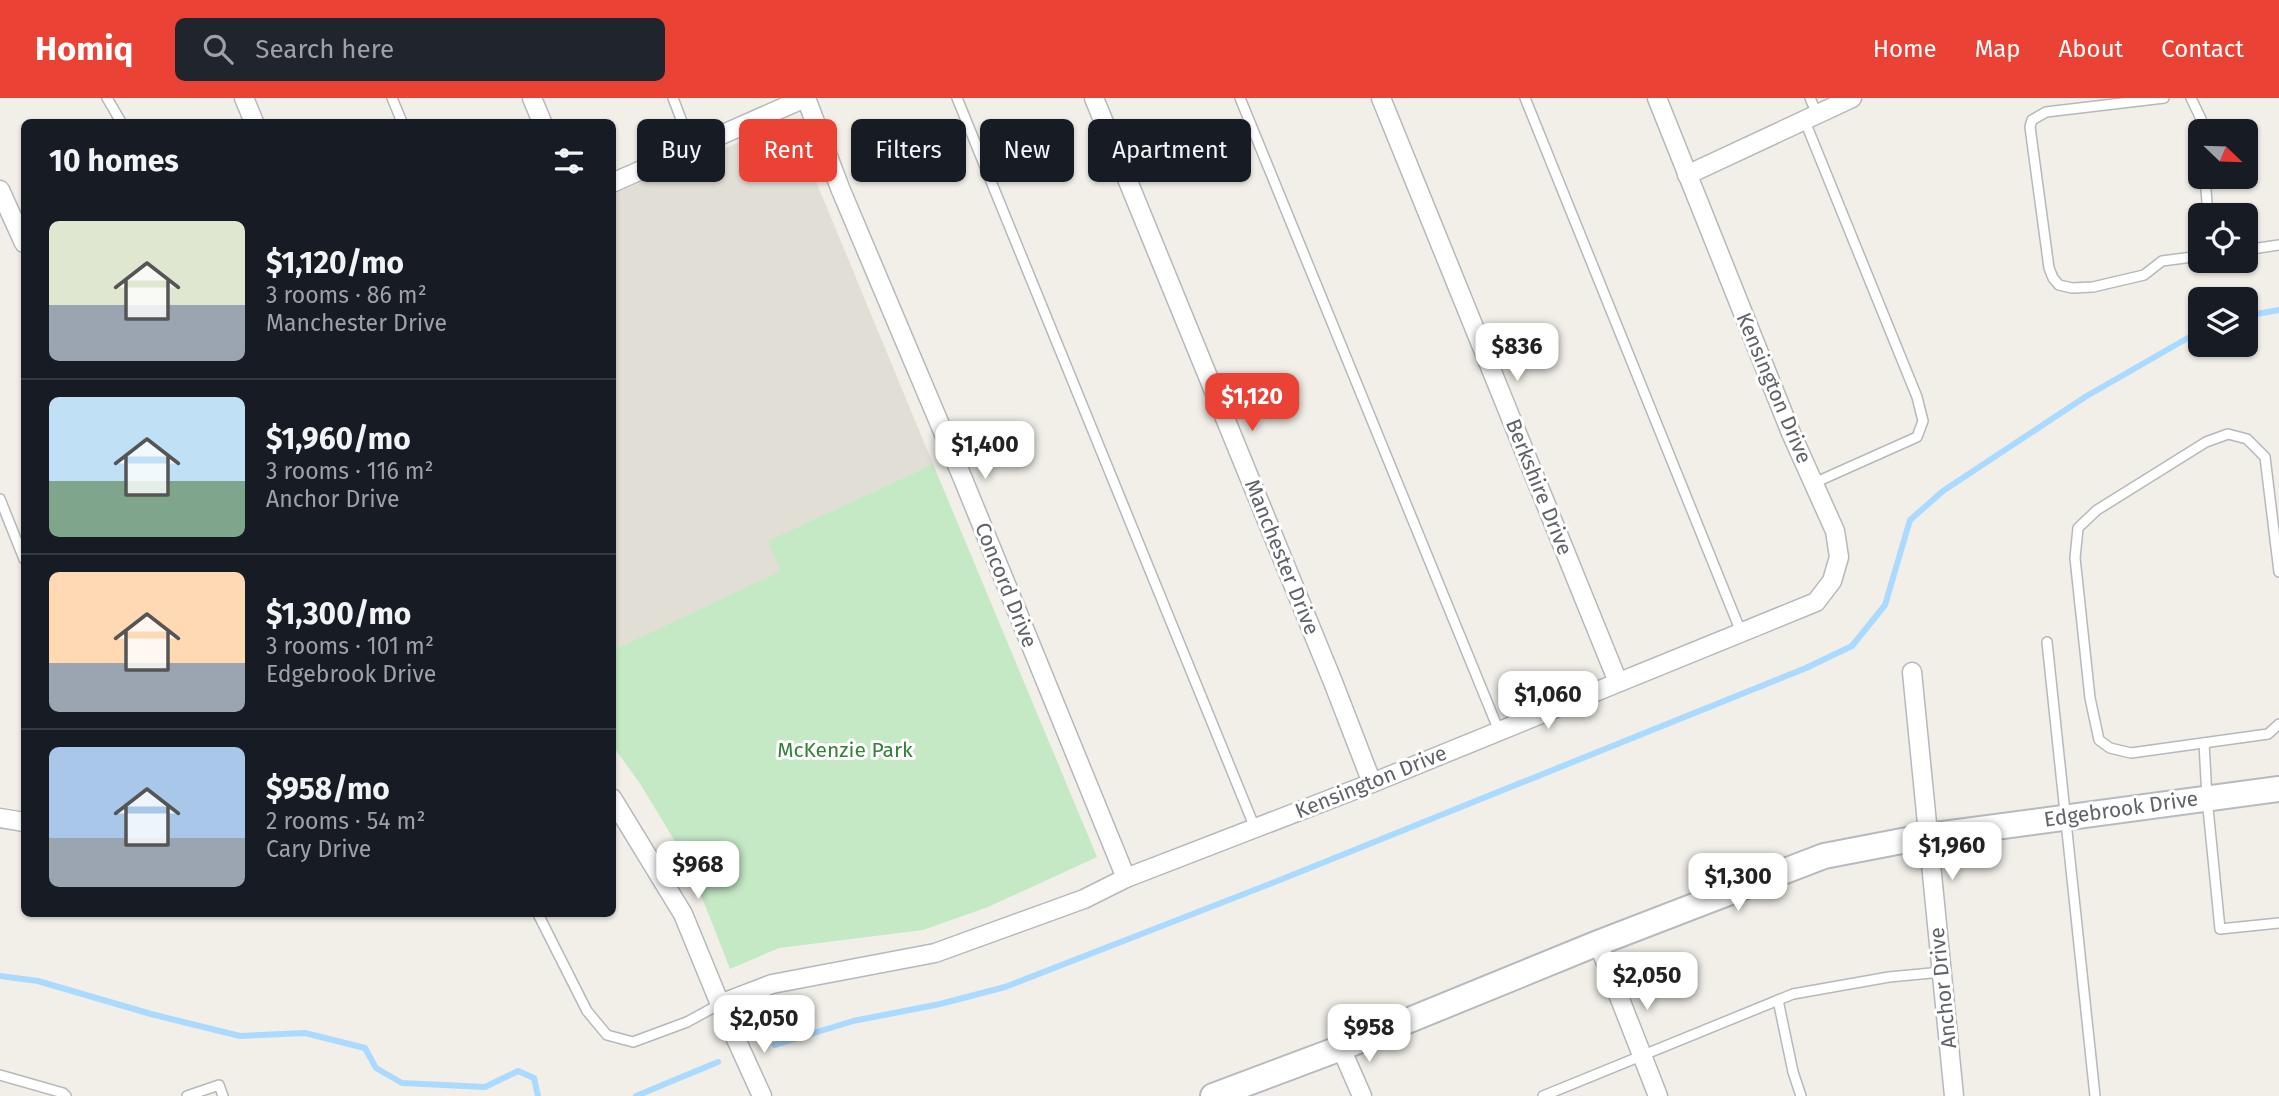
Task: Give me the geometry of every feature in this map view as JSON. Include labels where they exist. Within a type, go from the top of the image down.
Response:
[{"type":"street","points":[[244,98],[253,119]]},
{"type":"street","points":[[532,98],[541,119]]},
{"type":"street","points":[[725,134],[806,98]]},
{"type":"street","name":"Concord Drive","points":[[806,98],[840,188],[958,467],[1126,878]]},
{"type":"street","name":"Manchester Drive","points":[[1094,98],[1372,783]]},
{"type":"street","name":"Berkshire Drive","points":[[1381,98],[1618,682]]},
{"type":"street","name":"Kensington Drive","points":[[720,1004],[772,984],[935,953],[1084,899],[1126,878],[1372,783],[1816,602],[1832,581],[1839,557],[1835,531],[1791,433],[1657,98]]},
{"type":"street","points":[[1688,175],[1810,110],[1852,98]]},
{"type":"street","points":[[616,181],[637,172]]},
{"type":"street","points":[[0,190],[21,236]]},
{"type":"street","name":"Anchor Drive","points":[[1912,672],[1954,1096]]},
{"type":"street","name":"Edgebrook Drive","points":[[1213,1096],[1341,1048],[1598,943],[1824,856],[1928,836],[2279,789]]},
{"type":"street","points":[[616,805],[683,914],[762,1096]]},
{"type":"street","points":[[0,818],[21,822]]},
{"type":"street","points":[[1598,943],[1658,1096]]},
{"type":"street","points":[[1341,1048],[1362,1096]]},
{"type":"lane","points":[[107,98],[119,119]]},
{"type":"lane","points":[[392,98],[401,119]]},
{"type":"lane","points":[[673,98],[681,119]]},
{"type":"lane","points":[[957,98],[1255,828]]},
{"type":"lane","points":[[1240,98],[1499,731]]},
{"type":"lane","points":[[1525,98],[1741,632]]},
{"type":"lane","points":[[2164,98],[2046,112],[2032,120],[2030,127],[2049,268],[2059,285],[2072,288],[2093,287],[2144,275],[2162,261],[2188,258]]},
{"type":"lane","points":[[2191,98],[2201,119]]},
{"type":"lane","points":[[1810,110],[1917,397],[1923,421],[1917,437],[1814,482]]},
{"type":"lane","points":[[2258,248],[2279,245]]},
{"type":"lane","points":[[2279,572],[2265,457],[2248,439],[2228,434],[2206,442],[2096,510],[2078,528],[2076,571],[2090,698],[2099,740],[2110,748],[2131,753],[2268,734],[2279,724]]},
{"type":"lane","points":[[0,499],[21,552]]},
{"type":"lane","points":[[2048,642],[2095,1096]]},
{"type":"lane","points":[[2204,743],[2220,929],[2279,923]]},
{"type":"lane","points":[[540,917],[587,1011],[607,1035],[633,1042],[687,1022],[720,1004]]},
{"type":"lane","points":[[1543,1096],[1778,1000],[1807,991],[1889,977],[1941,972]]},
{"type":"lane","points":[[1778,1000],[1793,1072],[1801,1096]]},
{"type":"lane","points":[[0,1075],[66,1096]]},
{"type":"lane","points":[[187,1096],[219,1085],[223,1096]]},
{"type":"shaded area","points":[[739,142],[739,182],[816,182],[933,464],[769,541],[782,571],[616,649],[616,193],[642,182],[725,182],[725,148]]},
{"type":"green space","name":"McKenzie Park","points":[[933,464],[1097,857],[988,907],[923,930],[779,948],[730,969],[703,900],[676,843],[616,750],[616,649],[781,571],[768,541]]},
{"type":"waterway","points":[[2258,314],[2279,310]]},
{"type":"waterway","points":[[775,1045],[853,1021],[940,1004],[1005,987],[1280,880],[1806,668],[1852,646],[1885,605],[1910,520],[1943,491],[2085,397],[2188,338]]},
{"type":"waterway","points":[[0,976],[38,981],[151,1014],[240,1036],[305,1033],[365,1048],[376,1068],[402,1083],[485,1087],[518,1071],[534,1078],[538,1096]]},
{"type":"waterway","points":[[636,1096],[718,1062]]}]
